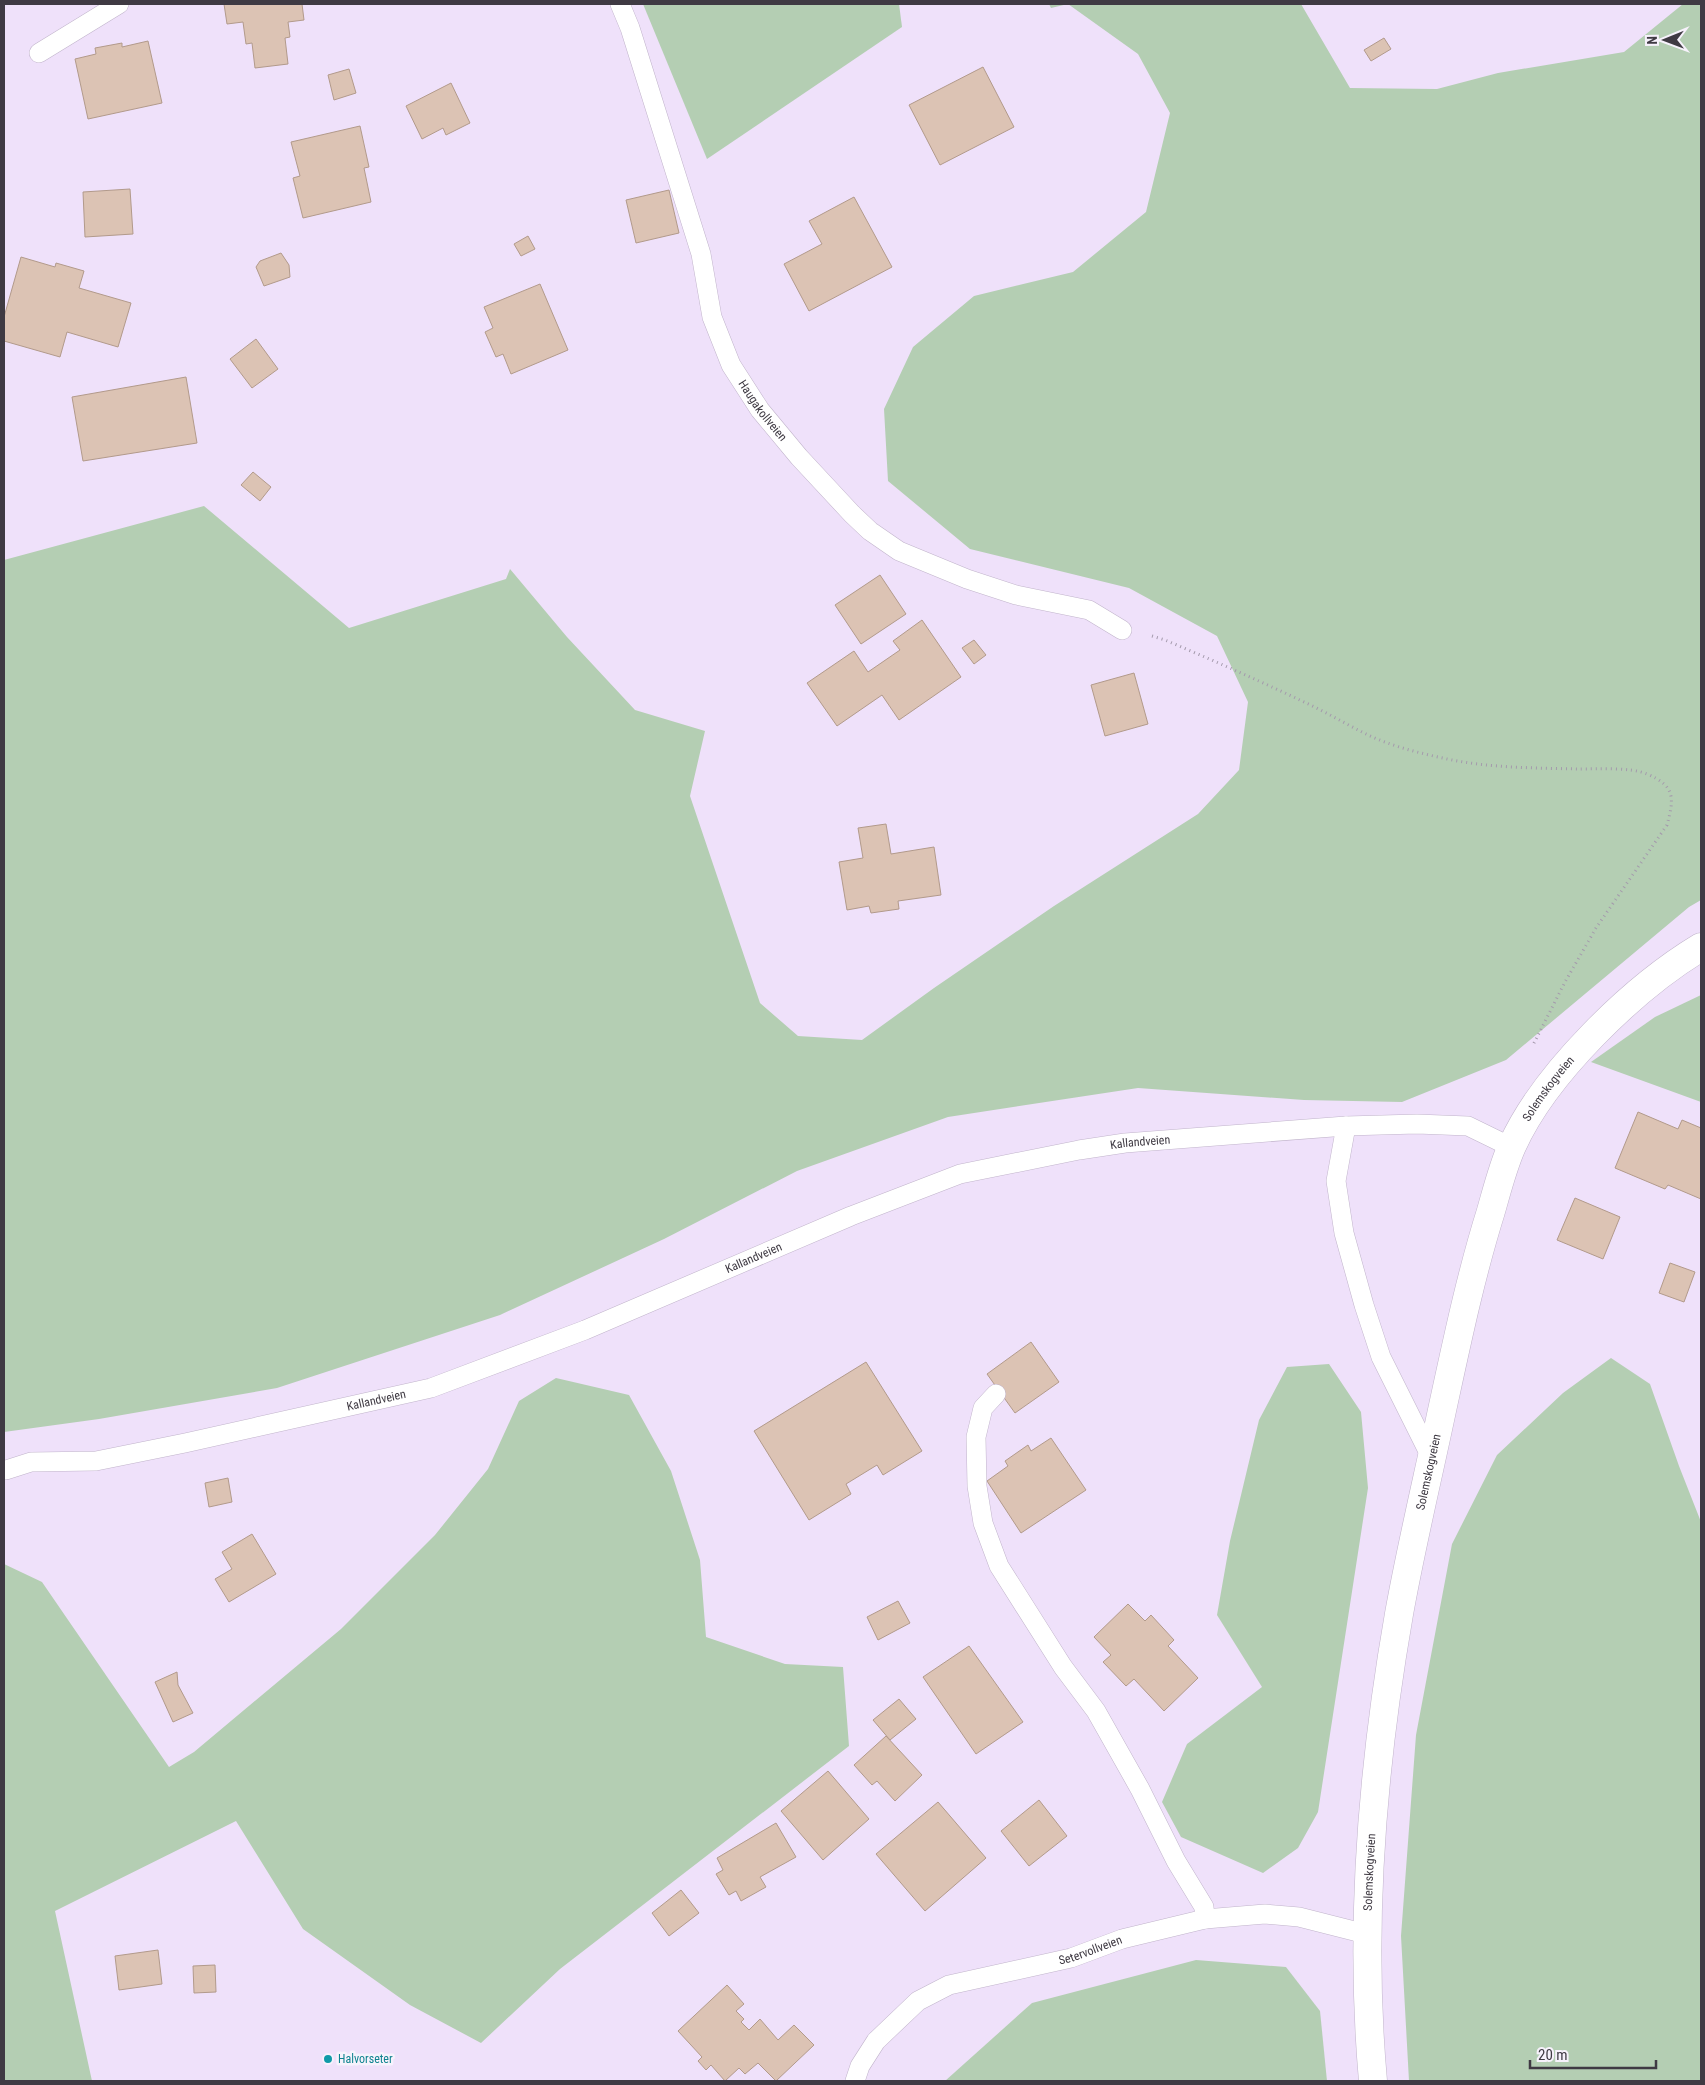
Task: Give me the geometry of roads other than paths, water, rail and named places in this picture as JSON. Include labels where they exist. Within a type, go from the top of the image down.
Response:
[{"type":"street","name":"Solemskogveien","points":[[1373,2081],[1368,2034],[1366,1934],[1379,1750],[1399,1612],[1464,1308],[1480,1244],[1511,1147],[1531,1111],[1558,1075],[1590,1040],[1656,979],[1701,947]]},
{"type":"lane","points":[[39,53],[119,4]]},
{"type":"lane","name":"Haugakollveien","points":[[620,4],[630,28],[699,246],[712,317],[731,365],[760,410],[798,457],[852,514],[870,531],[899,551],[967,579],[1016,595],[1089,610],[1122,630]]},
{"type":"lane","name":"Kallandveien","points":[[6,1470],[31,1462],[96,1460],[185,1444],[431,1388],[585,1330],[851,1216],[960,1174],[1079,1150],[1125,1143],[1346,1126],[1417,1124],[1468,1126],[1511,1147]]},
{"type":"lane","points":[[1346,1126],[1336,1181],[1344,1233],[1381,1357],[1432,1459]]},
{"type":"lane","points":[[996,1394],[983,1408],[976,1437],[977,1486],[983,1523],[999,1566],[1063,1667],[1096,1711],[1140,1789],[1176,1861],[1204,1907],[1205,1919]]},
{"type":"lane","name":"Setervollveien","points":[[855,2081],[860,2066],[876,2041],[918,2001],[949,1985],[1071,1958],[1122,1940],[1205,1919],[1265,1914],[1299,1917],[1366,1934]]},
{"type":"place","name":"Halvorseter","points":[[328,2059]]}]
